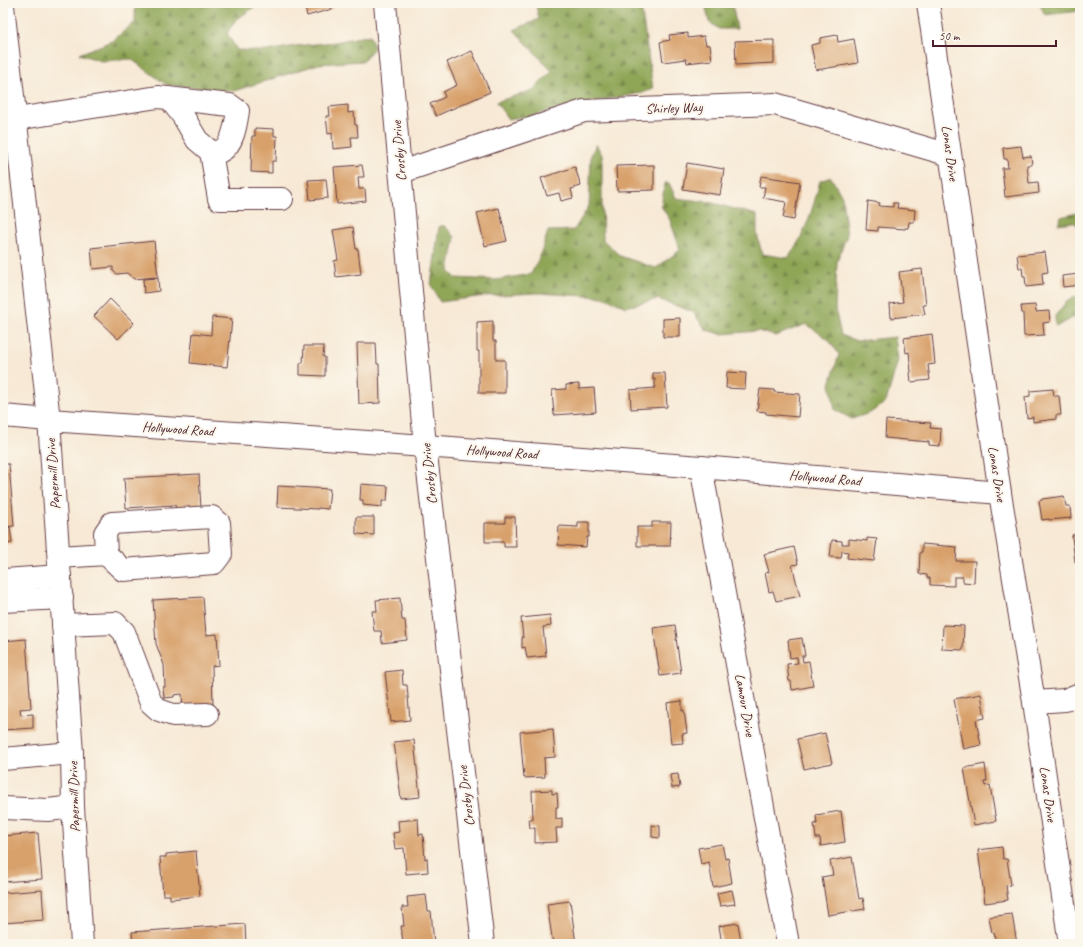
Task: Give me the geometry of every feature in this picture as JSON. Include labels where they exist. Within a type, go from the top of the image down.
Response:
[{"type":"street","name":"Crosby Drive","points":[[385,3],[425,446],[483,944]]},
{"type":"street","name":"Lonas Drive","points":[[928,3],[1000,493],[1034,702],[1070,944]]},
{"type":"street","name":"Papermill Drive","points":[[3,6],[7,81],[16,119],[49,420],[72,753],[73,807],[82,944]]},
{"type":"street","points":[[16,119],[158,97],[230,105],[238,111],[237,121],[230,144],[220,151],[211,152]]},
{"type":"street","points":[[169,98],[183,116],[197,140],[211,152],[219,199],[282,199]]},
{"type":"street","name":"Shirley Way","points":[[401,172],[584,111],[775,104],[950,155]]},
{"type":"street","name":"Hollywood Road","points":[[3,416],[701,467],[1000,493]]},
{"type":"street","name":"Lamour Drive","points":[[701,467],[788,944]]},
{"type":"street","points":[[212,517],[219,522],[221,554],[214,563],[123,570],[106,554],[105,533],[112,523],[212,517]]},
{"type":"street","points":[[3,579],[5,580],[59,567],[106,554]]},
{"type":"street","points":[[3,601],[62,598]]},
{"type":"street","points":[[63,626],[114,623],[124,632],[151,703],[159,710],[173,715],[207,714]]},
{"type":"street","points":[[1034,702],[1065,700],[1080,694]]},
{"type":"street","points":[[3,759],[72,753]]},
{"type":"street","points":[[3,808],[48,810],[73,807]]},
{"type":"green space","points":[[135,3],[260,3],[236,20],[227,33],[237,50],[267,51],[295,46],[335,42],[370,35],[374,48],[363,61],[319,64],[234,91],[167,85],[131,59],[101,61],[79,54],[112,41],[135,22]]},
{"type":"green space","points":[[530,3],[643,3],[641,6],[653,89],[642,93],[569,106],[530,116],[508,119],[496,102],[533,90],[552,71],[514,30],[539,19],[536,6]]},
{"type":"green space","points":[[705,3],[732,3],[737,29],[719,29],[709,22]]},
{"type":"green space","points":[[1039,3],[1080,3],[1080,11],[1045,15]]},
{"type":"green space","points":[[596,144],[602,155],[603,240],[620,256],[656,268],[680,250],[670,220],[661,206],[665,183],[669,183],[676,198],[709,202],[757,215],[757,234],[762,254],[788,258],[804,231],[820,181],[831,177],[842,197],[847,235],[837,262],[835,309],[841,335],[857,341],[895,337],[898,360],[886,402],[870,413],[852,419],[835,410],[830,384],[839,354],[828,339],[806,324],[776,336],[758,331],[721,334],[706,330],[693,312],[658,299],[626,307],[603,297],[536,293],[485,296],[440,302],[431,285],[439,226],[445,226],[455,237],[449,271],[456,278],[496,280],[531,274],[540,256],[548,231],[574,230],[589,206],[591,155]]},
{"type":"green space","points":[[1080,212],[1080,227],[1073,222],[1058,224],[1061,217]]},
{"type":"green space","points":[[1080,294],[1080,314],[1056,327],[1055,316],[1066,302]]},
{"type":"building","points":[[304,3],[331,3],[332,9],[307,16]]},
{"type":"building","points":[[979,3],[998,4],[984,7],[983,5],[979,5]]},
{"type":"building","points":[[688,33],[688,38],[704,36],[706,45],[710,45],[712,60],[687,63],[686,59],[663,62],[660,42],[670,40],[669,35]]},
{"type":"building","points":[[837,35],[838,42],[854,39],[858,63],[816,70],[811,45],[820,43],[820,38]]},
{"type":"building","points":[[774,40],[774,63],[736,65],[735,41]]},
{"type":"building","points":[[472,51],[490,92],[436,116],[430,104],[445,97],[443,92],[457,85],[447,62]]},
{"type":"building","points":[[348,105],[348,113],[354,112],[358,137],[351,137],[352,147],[333,149],[332,133],[328,134],[326,116],[330,116],[329,107]]},
{"type":"building","points":[[255,128],[274,129],[274,136],[277,136],[276,161],[272,161],[272,173],[251,172],[252,136],[255,136]]},
{"type":"building","points":[[1021,146],[1023,157],[1031,156],[1032,165],[1027,165],[1029,183],[1038,182],[1039,193],[1005,197],[1002,168],[1008,168],[1007,159],[1004,159],[1003,148]]},
{"type":"building","points":[[687,163],[724,169],[720,195],[683,189]]},
{"type":"building","points":[[362,165],[364,177],[358,177],[359,189],[365,189],[366,201],[337,204],[334,167]]},
{"type":"building","points":[[654,165],[654,190],[617,191],[616,166]]},
{"type":"building","points":[[575,167],[581,186],[571,189],[573,198],[561,201],[559,193],[547,196],[541,178]]},
{"type":"building","points":[[761,176],[800,182],[794,220],[783,218],[786,202],[763,198],[765,187],[759,187]]},
{"type":"building","points":[[326,179],[328,198],[310,200],[308,180]]},
{"type":"building","points":[[868,201],[880,203],[879,206],[893,207],[893,203],[898,203],[897,208],[915,210],[914,222],[909,222],[908,228],[905,229],[878,227],[878,231],[866,230]]},
{"type":"building","points":[[499,208],[507,241],[485,246],[477,213]]},
{"type":"building","points":[[353,227],[356,249],[358,249],[361,274],[336,277],[334,261],[338,260],[333,230]]},
{"type":"building","points":[[154,241],[158,277],[134,279],[127,273],[117,274],[113,271],[113,267],[93,269],[91,248]]},
{"type":"building","points":[[1045,252],[1048,272],[1042,273],[1043,285],[1026,287],[1025,276],[1023,276],[1022,268],[1019,268],[1017,255]]},
{"type":"building","points":[[922,269],[926,305],[923,305],[925,314],[891,318],[890,304],[903,302],[899,272]]},
{"type":"building","points":[[1080,274],[1080,285],[1063,287],[1062,276]]},
{"type":"building","points":[[158,278],[159,291],[144,293],[143,279]]},
{"type":"building","points":[[110,299],[134,323],[118,339],[94,316]]},
{"type":"building","points":[[1035,305],[1036,312],[1049,311],[1050,322],[1043,323],[1044,335],[1024,336],[1023,313],[1021,306]]},
{"type":"building","points":[[212,317],[232,319],[227,367],[190,363],[193,333],[211,335]]},
{"type":"building","points":[[680,318],[680,337],[663,337],[663,319]]},
{"type":"building","points":[[493,321],[493,341],[496,341],[496,360],[505,360],[505,393],[479,393],[477,322]]},
{"type":"building","points":[[932,334],[935,364],[928,365],[930,380],[911,382],[909,352],[906,353],[904,338]]},
{"type":"building","points":[[357,343],[376,343],[377,364],[379,364],[380,403],[359,404]]},
{"type":"building","points":[[304,346],[324,346],[323,357],[325,357],[325,376],[300,375],[300,363],[303,363]]},
{"type":"building","points":[[727,372],[746,373],[745,389],[726,388]]},
{"type":"building","points":[[653,373],[665,373],[667,407],[631,409],[630,390],[655,388]]},
{"type":"building","points":[[579,384],[579,389],[594,388],[596,412],[554,415],[552,390],[566,389],[566,385]]},
{"type":"building","points":[[760,389],[774,390],[774,392],[800,394],[798,417],[766,414],[766,412],[757,411]]},
{"type":"building","points":[[1053,389],[1054,396],[1059,396],[1061,415],[1056,415],[1056,419],[1033,422],[1033,417],[1027,418],[1025,397],[1030,396],[1030,391]]},
{"type":"building","points":[[886,420],[931,423],[930,428],[941,429],[940,446],[929,445],[929,442],[885,438]]},
{"type":"building","points":[[3,464],[9,464],[14,526],[3,527]]},
{"type":"building","points":[[199,474],[201,509],[176,510],[175,505],[126,508],[124,478]]},
{"type":"building","points":[[361,484],[388,486],[387,501],[382,501],[382,507],[363,505],[363,500],[360,500]]},
{"type":"building","points":[[278,486],[330,489],[328,509],[277,507]]},
{"type":"building","points":[[1064,496],[1066,506],[1070,506],[1071,518],[1042,520],[1039,501],[1042,499]]},
{"type":"building","points":[[356,517],[374,517],[374,535],[356,534]]},
{"type":"building","points":[[505,517],[515,517],[516,547],[504,547],[504,542],[485,542],[485,523],[505,523]]},
{"type":"building","points":[[578,522],[589,522],[589,537],[587,537],[586,547],[558,545],[559,526],[578,527]]},
{"type":"building","points":[[652,522],[671,522],[670,546],[637,546],[637,527],[652,527]]},
{"type":"building","points":[[10,527],[12,543],[3,544],[3,528]]},
{"type":"building","points":[[1080,534],[1080,561],[1075,562],[1072,535]]},
{"type":"building","points":[[867,538],[877,539],[874,561],[847,558],[848,552],[842,551],[841,558],[830,557],[832,540],[842,541],[842,544],[849,544],[849,539],[867,541]]},
{"type":"building","points":[[922,544],[957,547],[956,561],[975,561],[974,583],[963,582],[963,577],[954,577],[954,586],[930,585],[930,578],[927,578],[927,575],[919,574]]},
{"type":"building","points":[[794,547],[798,564],[792,565],[800,596],[776,601],[773,591],[769,592],[765,573],[769,572],[764,554]]},
{"type":"building","points":[[203,597],[206,635],[217,634],[219,665],[212,666],[213,706],[183,709],[182,694],[164,698],[164,665],[156,644],[153,600]]},
{"type":"building","points":[[400,598],[402,620],[405,620],[407,640],[382,643],[381,631],[374,631],[372,611],[377,611],[376,600]]},
{"type":"building","points":[[550,615],[551,626],[543,627],[546,656],[527,658],[525,647],[522,648],[523,638],[521,618]]},
{"type":"building","points":[[675,625],[681,673],[660,676],[653,628]]},
{"type":"building","points":[[943,625],[964,626],[963,650],[942,649]]},
{"type":"building","points":[[802,638],[805,656],[802,656],[803,662],[809,661],[813,686],[792,690],[791,681],[789,681],[787,664],[798,663],[797,657],[790,658],[788,640]]},
{"type":"building","points":[[26,639],[31,708],[20,709],[21,715],[33,714],[33,728],[3,730],[3,641]]},
{"type":"building","points":[[402,670],[403,685],[407,685],[410,720],[391,722],[385,672]]},
{"type":"building","points":[[981,694],[985,718],[976,720],[981,745],[963,749],[954,699]]},
{"type":"building","points":[[682,701],[682,711],[684,710],[687,733],[682,734],[683,743],[671,744],[667,703]]},
{"type":"building","points":[[553,729],[555,757],[544,758],[545,777],[524,778],[520,732]]},
{"type":"building","points":[[825,733],[832,763],[804,769],[797,739]]},
{"type":"building","points":[[414,740],[420,797],[401,799],[394,742]]},
{"type":"building","points":[[985,764],[987,781],[984,782],[985,786],[990,785],[996,821],[974,825],[964,768]]},
{"type":"building","points":[[678,774],[680,787],[672,788],[670,775]]},
{"type":"building","points":[[1074,776],[1080,776],[1080,808],[1079,808]]},
{"type":"building","points":[[552,790],[552,794],[557,793],[558,807],[556,807],[556,819],[562,818],[562,828],[556,828],[557,842],[535,843],[535,828],[530,828],[529,819],[533,819],[532,791]]},
{"type":"building","points":[[841,811],[845,842],[821,846],[820,838],[816,838],[814,824],[817,824],[816,815]]},
{"type":"building","points":[[418,819],[419,835],[423,834],[425,859],[427,858],[428,872],[406,874],[404,848],[395,849],[393,833],[399,832],[398,821]]},
{"type":"building","points":[[652,825],[660,826],[660,838],[652,837]]},
{"type":"building","points":[[38,833],[42,879],[3,882],[3,836]]},
{"type":"building","points":[[722,844],[725,859],[728,858],[732,883],[713,887],[709,862],[701,864],[698,848]]},
{"type":"building","points":[[1002,847],[1003,859],[1007,859],[1011,885],[1006,886],[1008,900],[985,903],[978,850]]},
{"type":"building","points":[[196,851],[200,896],[170,899],[170,895],[163,895],[160,857],[166,857],[166,854]]},
{"type":"building","points":[[852,857],[859,899],[863,898],[865,909],[828,915],[822,877],[833,875],[830,861]]},
{"type":"building","points":[[42,890],[44,920],[3,923],[3,893]]},
{"type":"building","points":[[732,890],[735,904],[720,906],[717,893]]},
{"type":"building","points":[[426,895],[428,911],[431,911],[434,944],[415,944],[415,942],[403,943],[401,926],[404,926],[402,907],[408,907],[407,897]]},
{"type":"building","points":[[570,901],[576,944],[553,944],[547,904]]},
{"type":"building","points":[[1012,914],[1017,944],[996,944],[989,917]]},
{"type":"building","points":[[738,923],[741,943],[722,944],[719,926]]},
{"type":"building","points":[[245,924],[246,944],[133,944],[132,932]]}]
